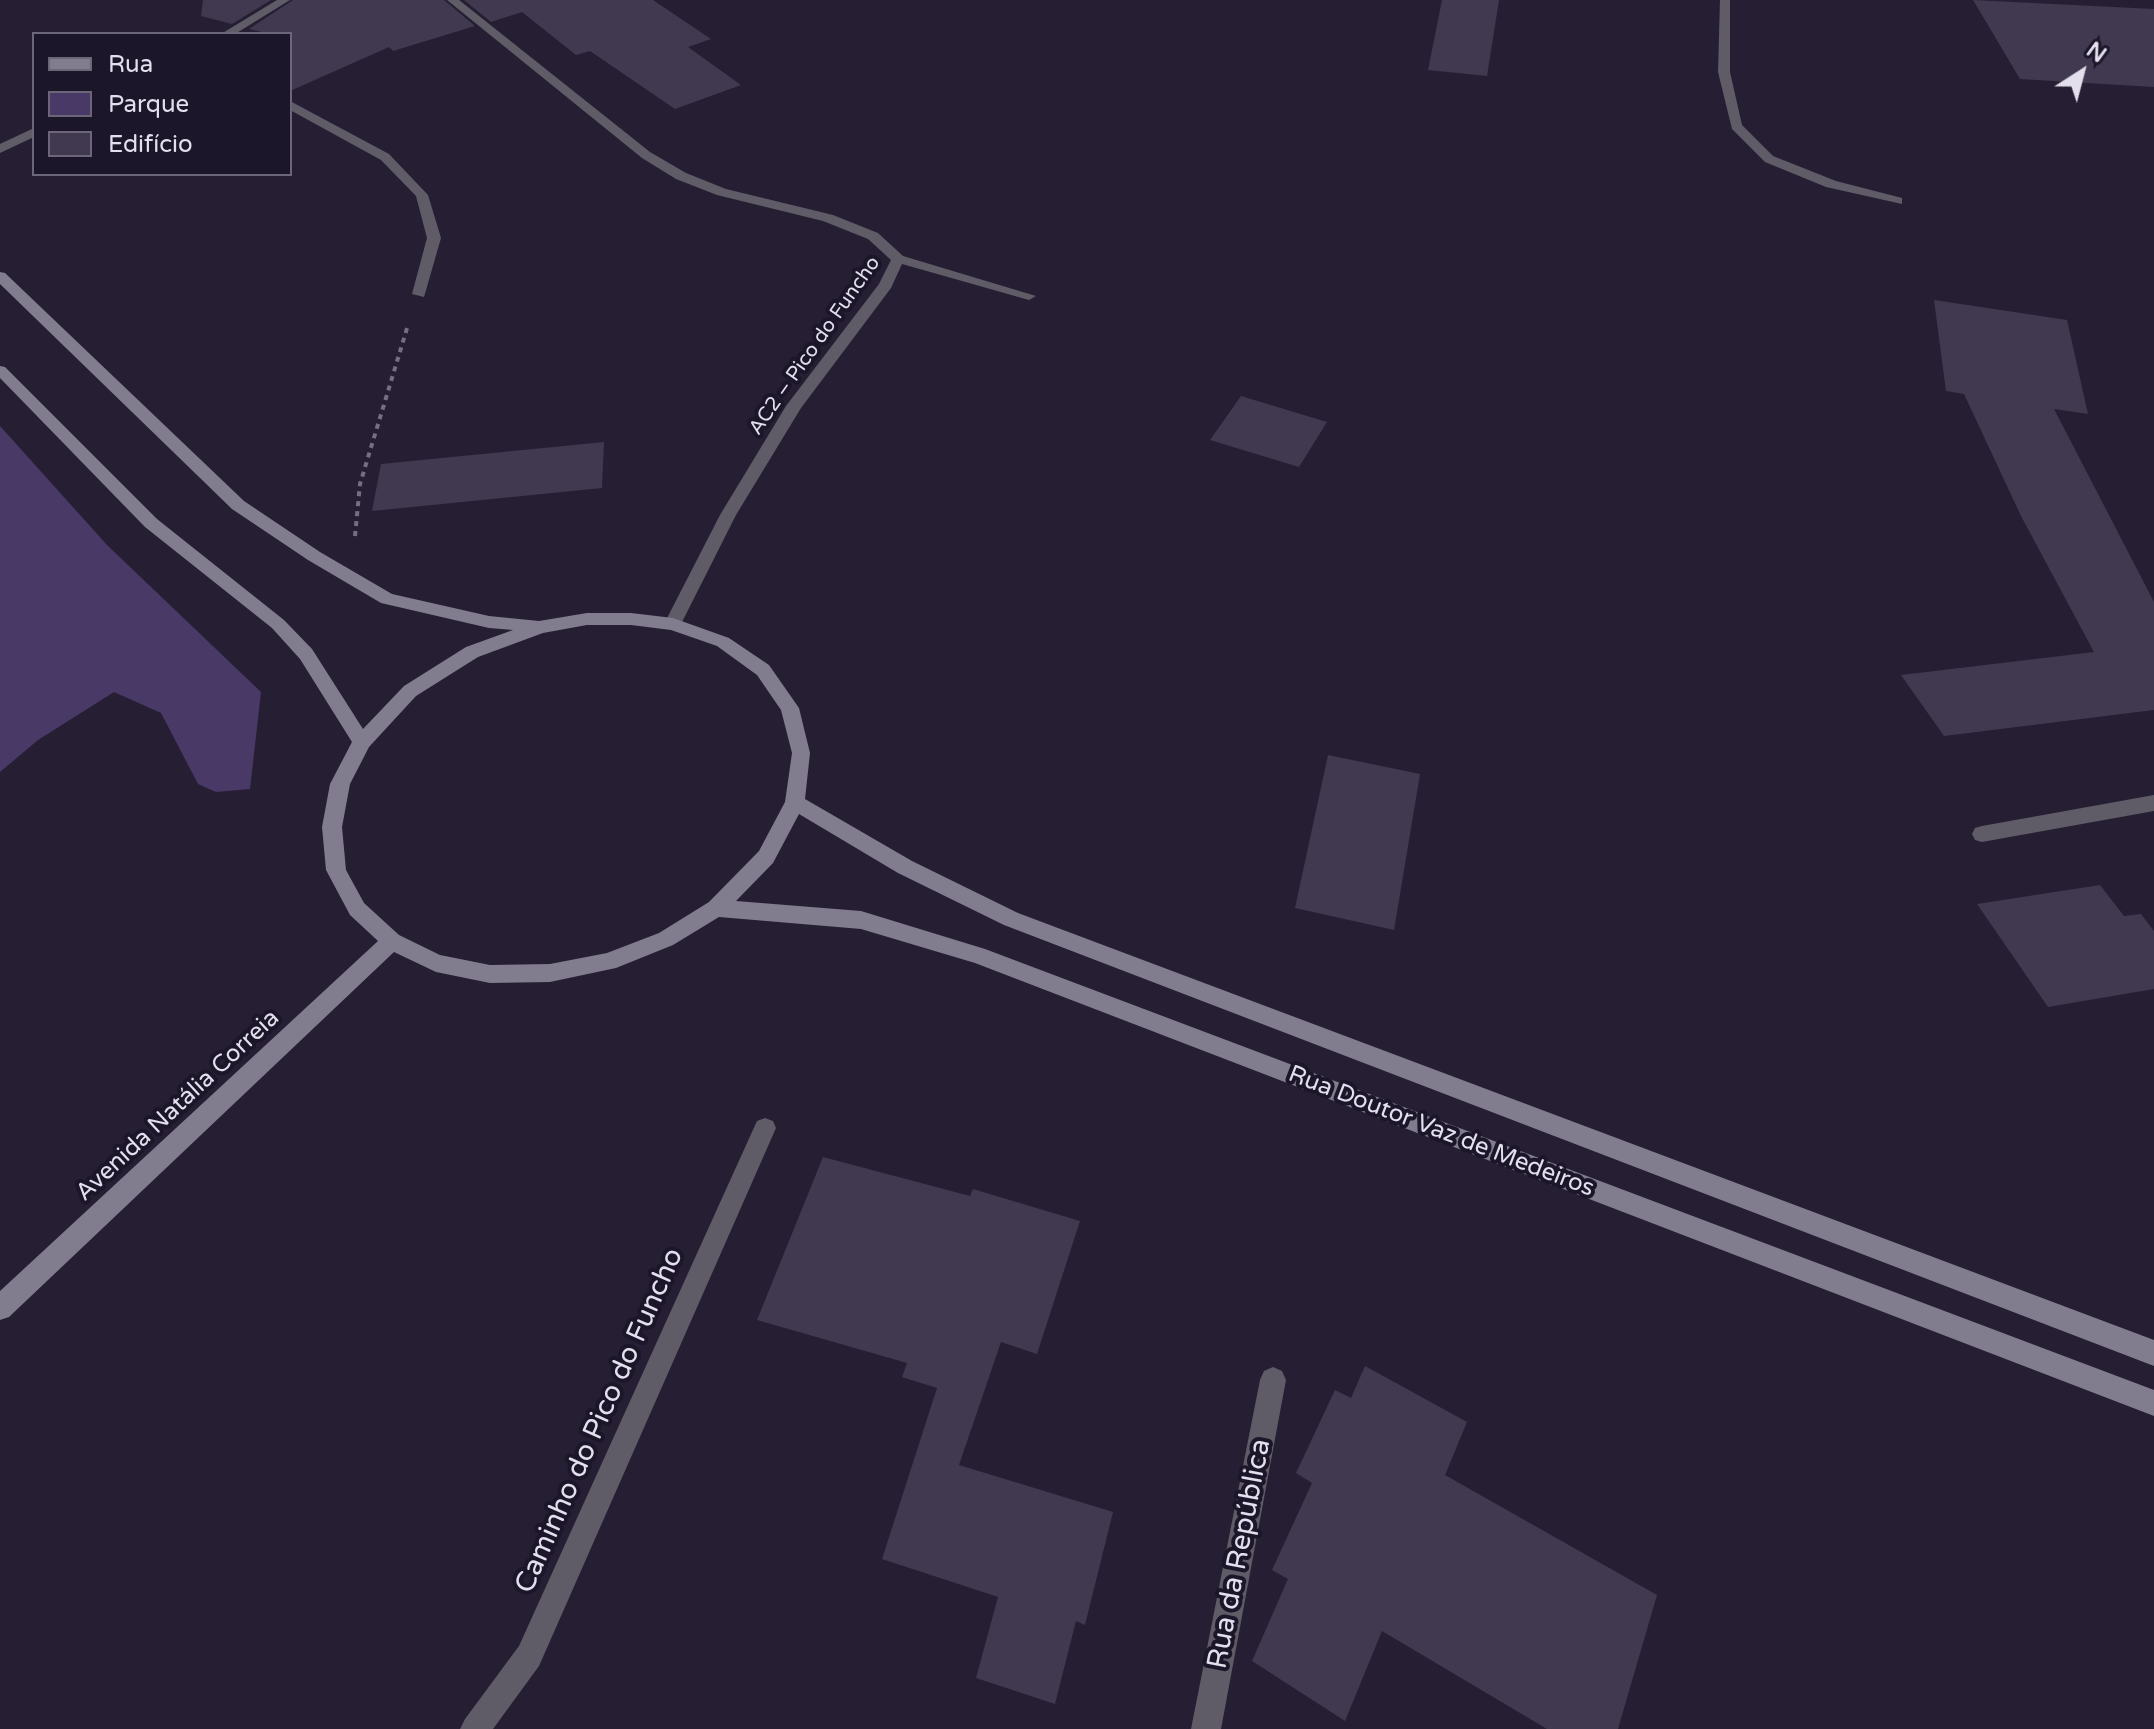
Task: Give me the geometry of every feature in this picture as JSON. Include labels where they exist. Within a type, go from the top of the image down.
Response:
[{"type":"street","points":[[230,32],[285,0]]},
{"type":"street","points":[[452,0],[646,155],[670,169],[722,192],[828,218],[873,236],[898,259],[1029,296]]},
{"type":"street","points":[[1725,0],[1724,72],[1736,126],[1769,159],[1831,184],[1897,201]]},
{"type":"street","points":[[292,106],[385,157],[422,195],[434,238],[419,294]]},
{"type":"street","points":[[0,149],[32,133]]},
{"type":"street","name":"AC2 – Pico do Funcho","points":[[673,624],[728,515],[785,420],[886,285],[898,259]]},
{"type":"street","points":[[0,276],[238,505],[326,564],[387,599],[489,622],[541,627]]},
{"type":"street","points":[[0,370],[151,523],[278,624],[306,654],[362,742]]},
{"type":"street","points":[[587,619],[631,619],[673,624],[723,642],[763,670],[790,708],[801,753],[795,802],[766,857],[716,908],[666,939],[609,962],[550,973],[490,974],[436,963],[392,941],[357,909],[336,870],[332,827],[340,784],[362,742],[410,691],[472,652],[541,627],[587,619]]},
{"type":"street","name":"Rua Doutor Vaz de Medeiros","points":[[795,802],[905,867],[1011,919],[2154,1353]]},
{"type":"street","points":[[1982,834],[2154,803]]},
{"type":"street","name":"Rua Doutor Vaz de Medeiros","points":[[716,908],[861,920],[978,955],[2154,1403]]},
{"type":"street","name":"Avenida Natália Correia","points":[[0,1308],[392,941]]},
{"type":"street","name":"Caminho do Pico do Funcho","points":[[475,1729],[529,1656],[765,1128]]},
{"type":"street","name":"Rua da República","points":[[1206,1729],[1273,1380]]},
{"type":"path","points":[[356,532],[360,484],[419,294]]},
{"type":"green space","points":[[0,426],[107,545],[261,692],[250,789],[216,792],[198,784],[161,713],[114,692],[38,740],[0,772]]},
{"type":"building","points":[[203,0],[271,0],[232,24],[201,16]]},
{"type":"building","points":[[293,0],[444,0],[475,26],[393,51],[389,47],[292,90],[292,32],[249,29]]},
{"type":"building","points":[[464,0],[653,0],[711,39],[688,47],[741,85],[675,109],[590,51],[576,55],[522,12],[491,22]]},
{"type":"building","points":[[1442,0],[1499,0],[1487,76],[1428,70]]},
{"type":"building","points":[[1973,0],[2154,9],[2154,87],[2020,79]]},
{"type":"building","points":[[1934,300],[2067,320],[2088,414],[2054,409],[2154,602],[2154,710],[1944,736],[1901,675],[2094,652],[2021,516],[1964,394],[1946,391]]},
{"type":"building","points":[[1241,396],[1327,422],[1299,467],[1210,440]]},
{"type":"building","points":[[604,442],[602,488],[372,511],[381,464]]},
{"type":"building","points":[[1328,755],[1420,774],[1394,930],[1295,908]]},
{"type":"building","points":[[2100,885],[2124,916],[2141,914],[2154,931],[2154,989],[2048,1007],[1977,904]]},
{"type":"building","points":[[823,1157],[970,1196],[973,1189],[1080,1221],[1037,1354],[1001,1342],[959,1465],[1113,1512],[1085,1625],[1076,1621],[1055,1704],[976,1678],[998,1597],[882,1559],[937,1388],[902,1377],[907,1363],[757,1320]]},
{"type":"building","points":[[1365,1366],[1467,1422],[1445,1475],[1657,1595],[1618,1729],[1547,1729],[1382,1631],[1345,1721],[1252,1661],[1288,1579],[1272,1570],[1312,1483],[1296,1473],[1335,1390],[1351,1398]]}]
